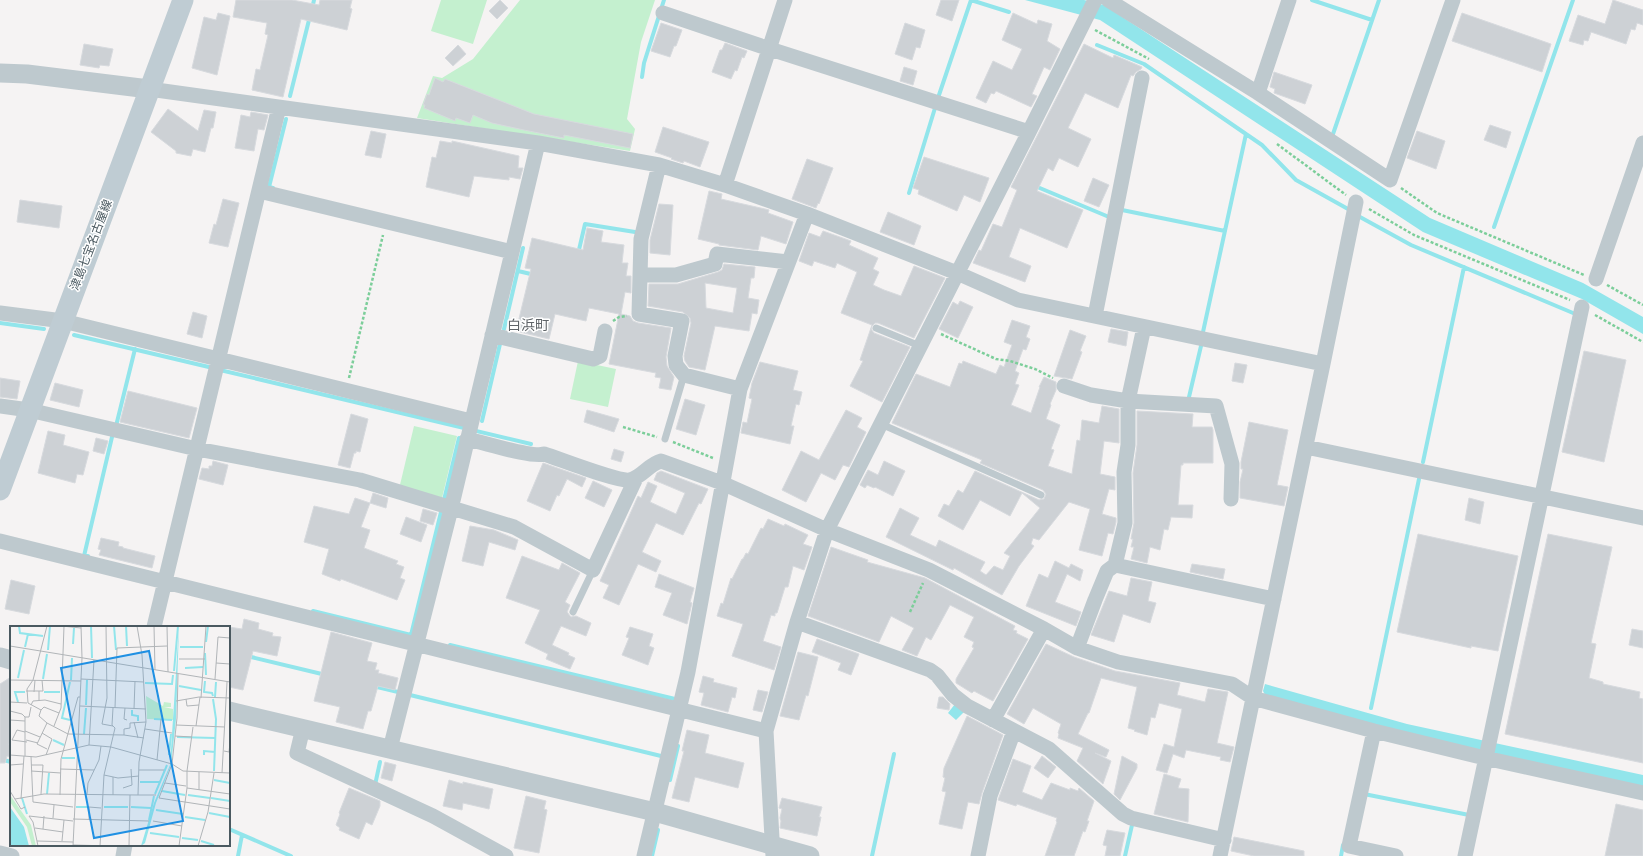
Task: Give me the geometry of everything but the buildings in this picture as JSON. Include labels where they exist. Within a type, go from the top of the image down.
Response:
[{"type":"main road","name":"津島七宝名古屋線","points":[[0,490],[183,0]]},
{"type":"street","points":[[725,184],[785,0]]},
{"type":"street","points":[[772,851],[766,731],[797,622],[827,530],[1095,0]]},
{"type":"street","points":[[1108,0],[1258,93],[1390,180],[1454,0]]},
{"type":"street","points":[[1258,93],[1289,0]]},
{"type":"street","points":[[663,13],[1029,132]]},
{"type":"street","points":[[0,73],[27,74],[149,89],[538,143],[659,165],[725,184],[807,214],[957,273],[1018,300],[1323,364]]},
{"type":"street","points":[[1095,316],[1142,78]]},
{"type":"street","points":[[154,626],[279,107]]},
{"type":"street","points":[[390,749],[451,509],[538,143]]},
{"type":"street","points":[[1596,279],[1643,143]]},
{"type":"street","points":[[659,165],[642,230],[639,314],[682,320],[675,356],[676,365],[684,376],[740,389]]},
{"type":"street","points":[[259,191],[512,252]]},
{"type":"street","points":[[1220,856],[1356,202]]},
{"type":"street","points":[[644,856],[688,672],[740,389],[807,214]]},
{"type":"street","points":[[640,275],[676,275],[702,268],[715,264],[717,254],[788,262]]},
{"type":"street","points":[[1465,856],[1582,308]]},
{"type":"street","points":[[0,313],[63,321],[217,365],[346,390],[469,430],[529,454],[540,456],[544,454],[622,480],[636,478],[654,463],[661,461],[722,483],[827,530],[929,570],[1044,629],[1077,648],[1118,662],[1232,684],[1253,698],[1374,731],[1643,793]]},
{"type":"street","points":[[1077,648],[1094,600],[1107,571],[1116,565],[1124,523],[1124,472],[1128,446],[1128,401],[1144,326]]},
{"type":"street","points":[[492,335],[593,359],[600,356],[605,331]]},
{"type":"street","points":[[1064,386],[1091,395],[1128,401],[1216,406],[1232,464],[1231,498]]},
{"type":"street","points":[[0,406],[29,410],[197,449],[360,480],[514,527],[593,570],[636,478]]},
{"type":"street","points":[[1306,446],[1643,518]]},
{"type":"street","points":[[0,541],[766,731]]},
{"type":"street","points":[[1116,565],[1274,599]]},
{"type":"street","points":[[797,622],[930,670],[937,675],[953,695],[967,706],[1049,749],[1123,814],[1131,818],[1224,840]]},
{"type":"street","points":[[993,720],[1044,629]]},
{"type":"street","points":[[0,658],[10,660]]},
{"type":"street","points":[[230,711],[655,812],[772,851],[810,856]]},
{"type":"street","points":[[303,728],[297,753],[433,816],[506,856]]},
{"type":"street","points":[[978,856],[990,796],[1014,731]]},
{"type":"street","points":[[1374,731],[1349,846],[1396,856]]},
{"type":"street","points":[[123,856],[125,846]]},
{"type":"street","points":[[0,853],[12,856]]},
{"type":"lane","points":[[876,328],[920,346]]},
{"type":"lane","points":[[665,439],[684,376]]},
{"type":"lane","points":[[881,424],[1041,495]]},
{"type":"lane","points":[[573,612],[593,570]]},
{"type":"path","points":[[1083,22],[1149,59]]},
{"type":"path","points":[[1277,144],[1356,202],[1414,234],[1572,300],[1582,308],[1643,342]]},
{"type":"path","points":[[1390,180],[1437,213],[1596,279],[1643,306]]},
{"type":"path","points":[[346,390],[386,222]]},
{"type":"path","points":[[605,331],[608,325],[620,316],[639,314]]},
{"type":"path","points":[[929,329],[996,359],[1010,361],[1035,369],[1064,383],[1064,386]]},
{"type":"path","points":[[910,612],[929,570]]},
{"type":"green space","points":[[441,0],[487,0],[473,44],[431,31]]},
{"type":"green space","points":[[520,0],[655,0],[641,42],[627,119],[635,129],[630,151],[417,118],[433,76],[442,78],[473,59]]},
{"type":"green space","points":[[578,361],[616,369],[608,407],[570,399]]},
{"type":"green space","points":[[414,426],[457,436],[441,502],[399,489]]},
{"type":"water","points":[[1025,0],[1084,0],[1104,5],[1430,218],[1583,283],[1643,317],[1643,334],[1582,299],[1423,232],[1100,20]]},
{"type":"water","points":[[1265,684],[1407,724],[1643,775],[1643,787],[1403,734],[1265,695],[1263,691]]},
{"type":"water","points":[[955,704],[964,712],[956,720],[948,713]]},
{"type":"waterway","points":[[312,9],[314,0]]},
{"type":"waterway","points":[[642,77],[644,63],[664,0]]},
{"type":"waterway","points":[[971,0],[1009,12]]},
{"type":"waterway","points":[[939,95],[971,0]]},
{"type":"waterway","points":[[1312,0],[1372,20]]},
{"type":"waterway","points":[[1333,134],[1379,0]]},
{"type":"waterway","points":[[1494,227],[1573,0]]},
{"type":"waterway","points":[[290,96],[310,16]]},
{"type":"waterway","points":[[1097,45],[1144,64],[1262,145],[1296,180],[1348,209]]},
{"type":"waterway","points":[[909,193],[935,108]]},
{"type":"waterway","points":[[273,188],[269,187],[286,119]]},
{"type":"waterway","points":[[1203,332],[1246,134]]},
{"type":"waterway","points":[[1035,186],[1109,217]]},
{"type":"waterway","points":[[1122,210],[1225,231]]},
{"type":"waterway","points":[[1360,217],[1411,245],[1573,313]]},
{"type":"waterway","points":[[578,254],[585,224],[635,232]]},
{"type":"waterway","points":[[504,329],[523,248]]},
{"type":"waterway","points":[[1423,462],[1464,267]]},
{"type":"waterway","points":[[518,271],[535,275]]},
{"type":"waterway","points":[[0,323],[44,329]]},
{"type":"waterway","points":[[74,335],[213,368]]},
{"type":"waterway","points":[[482,421],[500,344]]},
{"type":"waterway","points":[[1189,397],[1201,346]]},
{"type":"waterway","points":[[116,426],[135,349]]},
{"type":"waterway","points":[[220,370],[531,444]]},
{"type":"waterway","points":[[88,556],[84,556],[112,437]]},
{"type":"waterway","points":[[444,500],[459,438]]},
{"type":"waterway","points":[[1371,708],[1419,479]]},
{"type":"waterway","points":[[313,611],[411,635],[441,512]]},
{"type":"waterway","points":[[450,645],[675,699]]},
{"type":"waterway","points":[[247,656],[326,675]]},
{"type":"waterway","points":[[373,686],[398,692]]},
{"type":"waterway","points":[[410,695],[661,756]]},
{"type":"waterway","points":[[670,780],[678,746]]},
{"type":"waterway","points":[[872,856],[894,754]]},
{"type":"waterway","points":[[0,759],[10,762]]},
{"type":"waterway","points":[[375,785],[380,762]]},
{"type":"waterway","points":[[1364,794],[1469,815]]},
{"type":"waterway","points":[[1125,856],[1132,825]]},
{"type":"waterway","points":[[230,829],[291,856]]},
{"type":"waterway","points":[[652,856],[658,830]]},
{"type":"waterway","points":[[238,856],[242,835]]},
{"type":"waterway","points":[[1341,856],[1343,845]]},
{"type":"district","name":"白浜町","points":[[528,325]]}]
